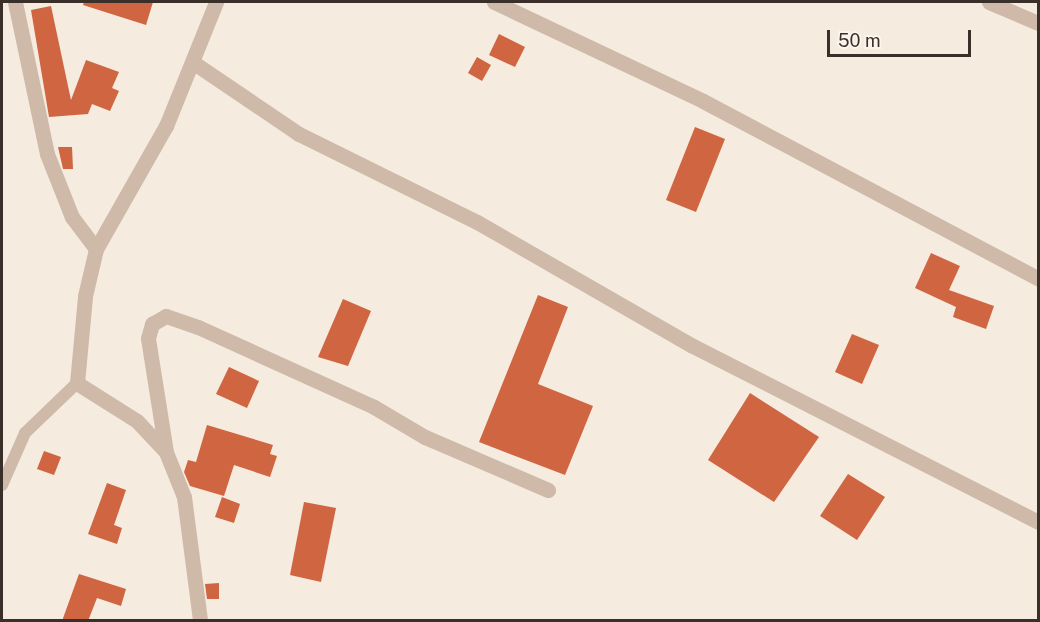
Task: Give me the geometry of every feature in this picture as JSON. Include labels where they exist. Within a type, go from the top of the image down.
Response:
[{"type":"street","points":[[15,2],[47,154],[72,217],[96,249]]},
{"type":"street","points":[[166,452],[137,421],[77,383],[85,296],[96,249],[134,187],[194,63],[216,2]]},
{"type":"street","points":[[494,2],[703,101],[1038,278]]},
{"type":"street","points":[[989,2],[1038,23]]},
{"type":"street","points":[[194,63],[299,134],[477,222],[691,345],[1038,522]]},
{"type":"street","points":[[200,621],[184,497],[166,452],[148,338],[152,324],[166,316],[198,327],[374,407],[425,437],[548,490]]},
{"type":"lane","points":[[2,485],[26,433],[77,383]]},
{"type":"building","points":[[84,2],[153,2],[146,25],[83,5]]},
{"type":"building","points":[[51,6],[71,100],[86,60],[119,72],[112,88],[119,91],[110,111],[92,104],[88,114],[49,117],[31,10]]},
{"type":"building","points":[[499,34],[525,47],[515,67],[489,55]]},
{"type":"building","points":[[477,57],[491,65],[482,81],[468,73]]},
{"type":"building","points":[[695,127],[725,139],[696,212],[666,200]]},
{"type":"building","points":[[58,147],[72,147],[73,169],[63,169]]},
{"type":"building","points":[[931,253],[960,266],[949,290],[994,306],[986,329],[953,317],[956,307],[915,288]]},
{"type":"building","points":[[538,295],[568,307],[538,384],[593,406],[565,475],[479,442]]},
{"type":"building","points":[[343,299],[371,311],[348,366],[318,357]]},
{"type":"building","points":[[852,334],[879,345],[862,384],[835,372]]},
{"type":"building","points":[[229,367],[259,381],[247,408],[216,394]]},
{"type":"building","points":[[750,393],[819,437],[774,502],[708,460]]},
{"type":"building","points":[[207,425],[273,445],[270,454],[277,456],[270,477],[234,465],[224,496],[190,486],[184,472],[188,460],[196,462]]},
{"type":"building","points":[[44,451],[61,457],[54,475],[37,469]]},
{"type":"building","points":[[848,474],[885,497],[857,540],[820,516]]},
{"type":"building","points":[[107,483],[126,490],[114,525],[122,528],[117,544],[88,534]]},
{"type":"building","points":[[222,497],[240,504],[234,523],[215,517]]},
{"type":"building","points":[[304,502],[336,508],[321,582],[290,575]]},
{"type":"building","points":[[79,574],[126,589],[121,606],[97,598],[88,621],[62,621]]},
{"type":"building","points":[[219,583],[219,599],[207,599],[205,584]]}]
